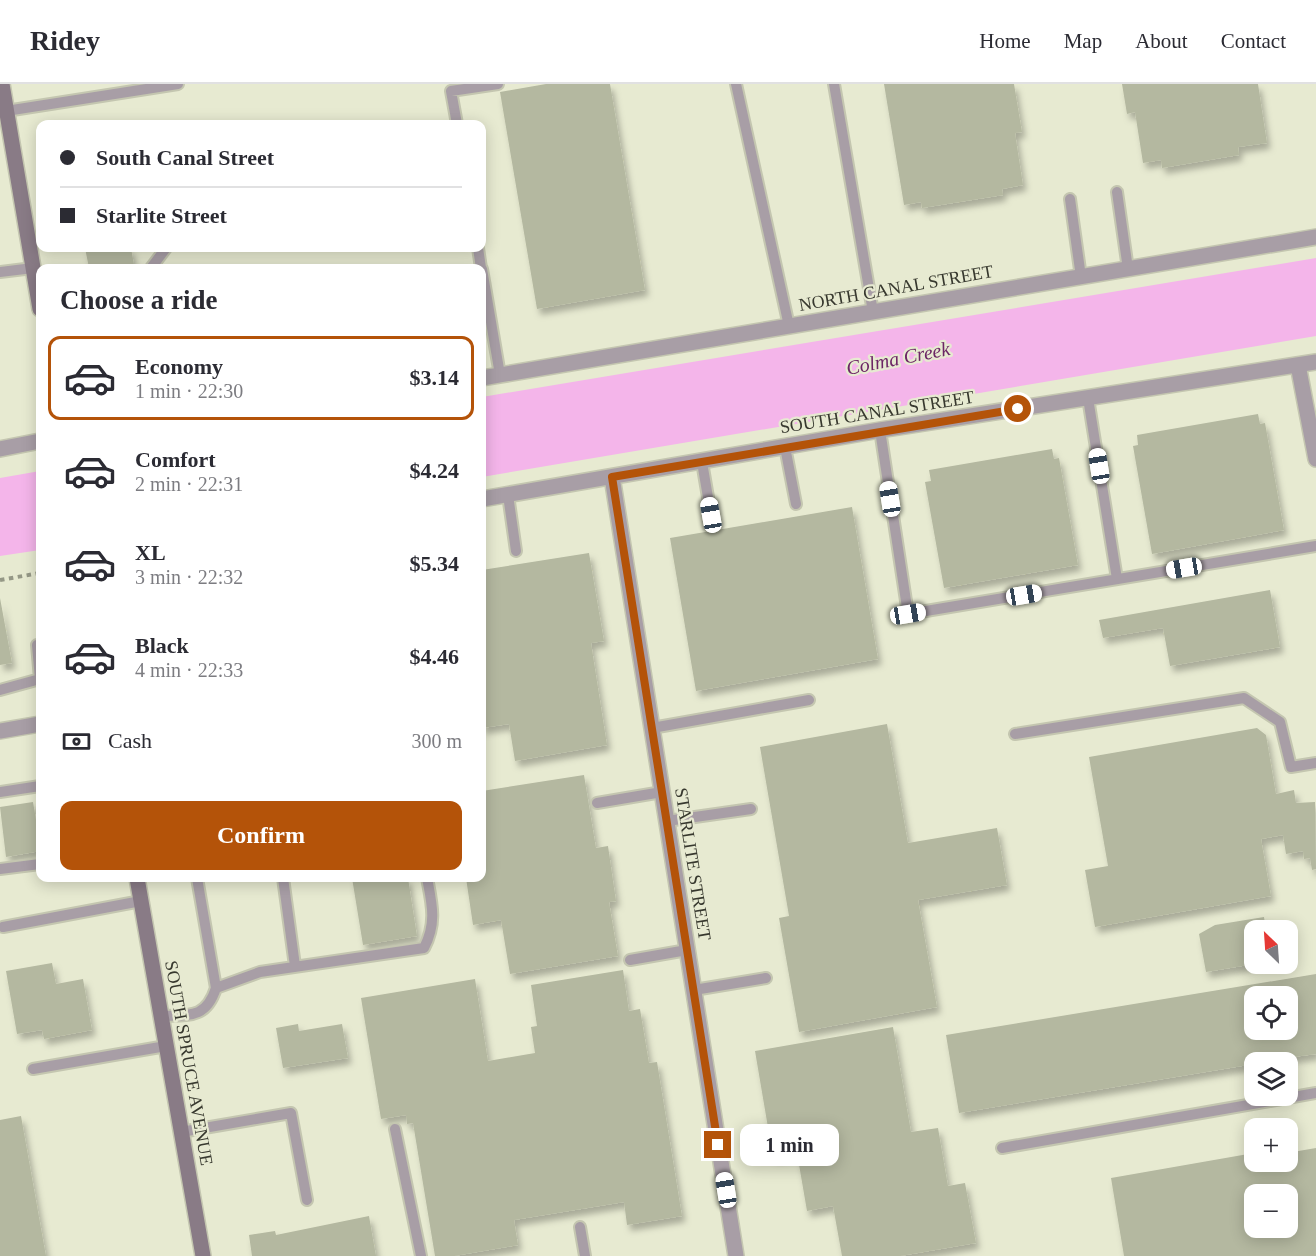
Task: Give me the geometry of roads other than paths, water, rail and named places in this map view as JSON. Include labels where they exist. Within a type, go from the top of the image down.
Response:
[{"type":"main road","points":[[2,84],[36,286]]},
{"type":"main road","name":"SOUTH SPRUCE AVENUE","points":[[138,882],[203,1256]]},
{"type":"street","name":"NORTH CANAL STREET","points":[[486,377],[1316,237]]},
{"type":"street","name":"SOUTH CANAL STREET","points":[[486,498],[880,430],[1316,362]]},
{"type":"street","points":[[1298,365],[1316,459]]},
{"type":"street","points":[[0,449],[36,442]]},
{"type":"street","name":"STARLITE STREET","points":[[612,477],[736,1256]]},
{"type":"street","points":[[0,731],[36,725]]},
{"type":"lane","points":[[6,111],[153,86],[178,84]]},
{"type":"lane","points":[[456,120],[451,91],[498,84]]},
{"type":"lane","points":[[736,84],[789,326]]},
{"type":"lane","points":[[834,84],[873,312]]},
{"type":"lane","points":[[1117,192],[1128,269]]},
{"type":"lane","points":[[1070,199],[1081,277]]},
{"type":"lane","points":[[0,272],[33,268]]},
{"type":"lane","points":[[486,297],[500,375]]},
{"type":"lane","points":[[1088,398],[1117,579]]},
{"type":"lane","points":[[880,430],[908,614],[1316,546]]},
{"type":"lane","points":[[785,447],[796,504]]},
{"type":"lane","points":[[702,462],[711,515]]},
{"type":"lane","points":[[508,495],[516,551]]},
{"type":"lane","points":[[0,690],[36,680]]},
{"type":"lane","points":[[1015,734],[1244,698],[1280,723],[1291,767],[1316,763]]},
{"type":"lane","points":[[652,728],[810,700]]},
{"type":"lane","points":[[0,792],[36,787]]},
{"type":"lane","points":[[597,803],[662,792]]},
{"type":"lane","points":[[667,821],[751,809]]},
{"type":"lane","points":[[0,869],[36,864]]},
{"type":"lane","points":[[161,1016],[196,1015],[212,1000],[216,988],[198,882]]},
{"type":"lane","points":[[284,882],[295,966]]},
{"type":"lane","points":[[216,988],[260,972],[424,948],[432,932],[434,915],[428,882]]},
{"type":"lane","points":[[3,927],[141,901]]},
{"type":"lane","points":[[630,960],[687,950]]},
{"type":"lane","points":[[694,990],[766,978]]},
{"type":"lane","points":[[33,1069],[166,1046]]},
{"type":"lane","points":[[1002,1148],[1316,1093]]},
{"type":"lane","points":[[181,1132],[291,1113],[306,1200]]},
{"type":"lane","points":[[395,1129],[421,1256]]},
{"type":"lane","points":[[580,1227],[585,1256]]},
{"type":"water","name":"Colma Creek","points":[[1316,258],[1316,336],[486,476],[486,396]]},
{"type":"water","points":[[36,472],[36,551],[0,556],[0,478]]}]
